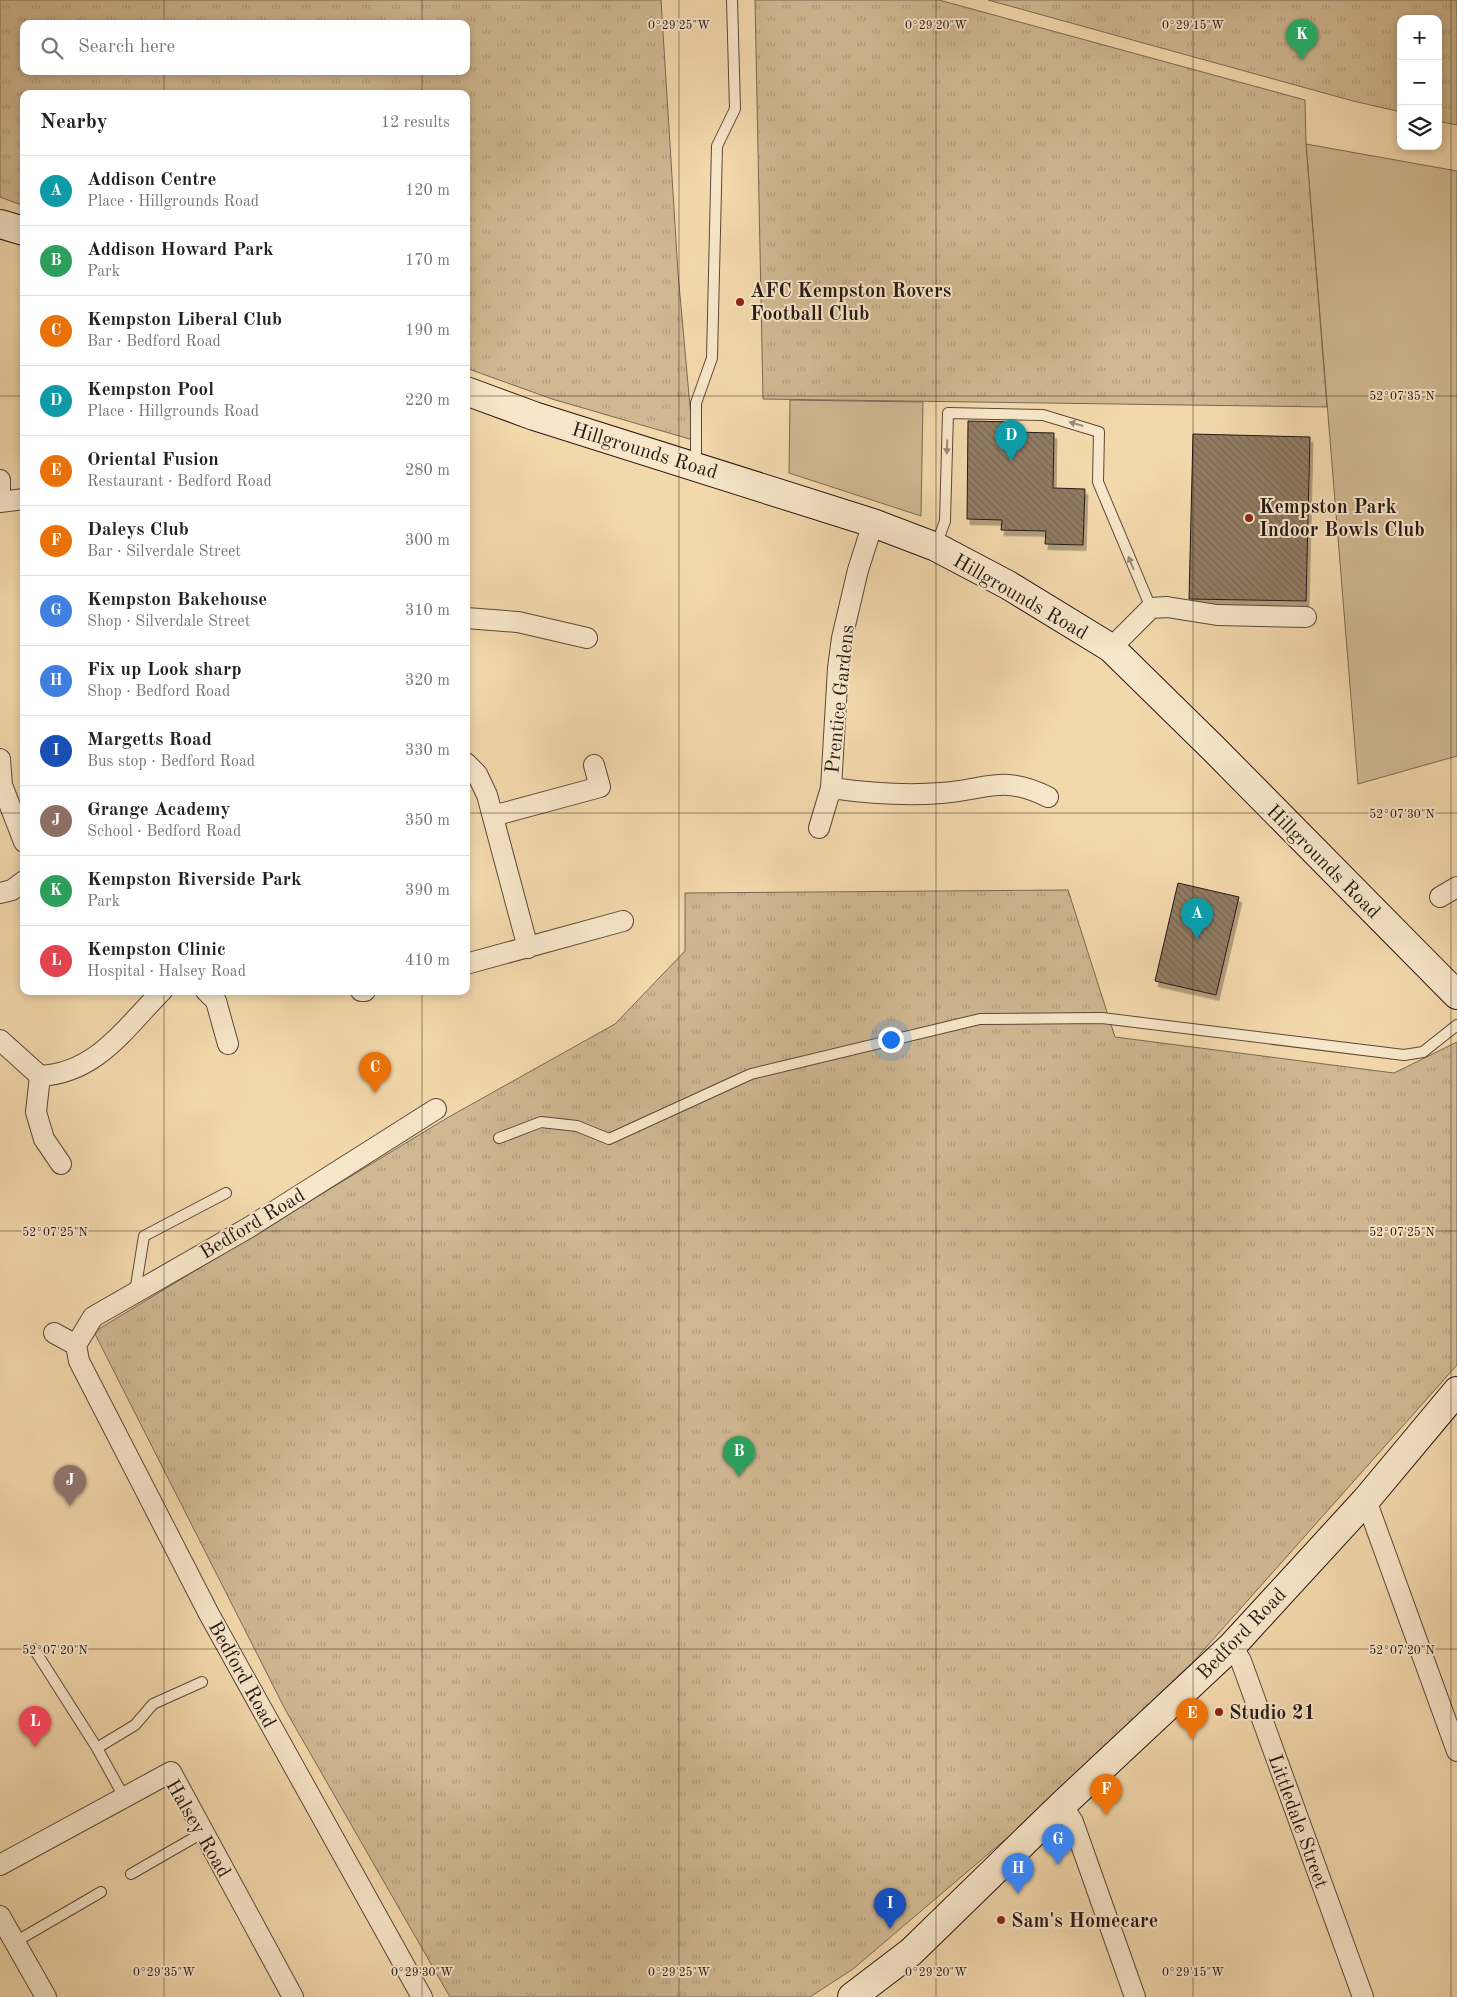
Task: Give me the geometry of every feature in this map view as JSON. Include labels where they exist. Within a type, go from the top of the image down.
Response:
[{"type":"street","points":[[0,224],[20,230]]},
{"type":"street","name":"Hillgrounds Road","points":[[470,392],[534,416],[873,522],[936,547],[1008,585],[1111,648],[1221,756],[1457,995]]},
{"type":"street","points":[[0,480],[0,490]]},
{"type":"street","points":[[0,502],[20,500]]},
{"type":"street","name":"Prentice Gardens","points":[[819,828],[831,788],[838,668],[842,638],[858,570],[873,522]]},
{"type":"street","points":[[1111,648],[1151,608],[1167,607],[1217,615],[1306,617]]},
{"type":"street","points":[[470,618],[518,622],[586,638]]},
{"type":"street","points":[[0,759],[1,785],[20,832]]},
{"type":"street","points":[[493,816],[600,787],[594,765]]},
{"type":"street","points":[[470,767],[477,774],[486,794],[528,948]]},
{"type":"street","name":"Prentice Gardens","points":[[831,788],[888,794],[942,793],[996,784],[1017,785],[1048,797]]},
{"type":"street","points":[[0,893],[12,890],[20,884]]},
{"type":"street","points":[[470,963],[623,921]]},
{"type":"street","points":[[0,1040],[40,1076],[57,1075],[80,1067],[100,1054],[158,995]]},
{"type":"street","points":[[210,995],[216,1001],[228,1044]]},
{"type":"street","points":[[40,1076],[36,1112],[44,1139],[61,1164]]},
{"type":"street","name":"Bedford Road","points":[[422,1997],[210,1614],[78,1361],[76,1345],[93,1317],[248,1228],[436,1109]]},
{"type":"street","points":[[54,1333],[76,1345]]},
{"type":"street","name":"Bedford Road","points":[[852,1997],[911,1952],[1062,1805],[1232,1646],[1366,1500],[1457,1391]]},
{"type":"street","points":[[1366,1500],[1457,1751]]},
{"type":"street","name":"Littledale Street","points":[[1232,1646],[1245,1670],[1363,1997]]},
{"type":"street","name":"Halsey Road","points":[[0,1865],[171,1772],[293,1997]]},
{"type":"street","points":[[1062,1805],[1072,1822],[1135,1997]]},
{"type":"street","points":[[0,1916],[46,1997]]},
{"type":"lane","points":[[696,466],[696,403],[712,358],[717,146],[735,109],[732,0]]},
{"type":"lane","points":[[936,547],[945,521],[948,413],[1043,415],[1081,425],[1099,432],[1098,482],[1151,608]]},
{"type":"lane","points":[[499,1138],[541,1122],[577,1126],[609,1139],[751,1074],[980,1019],[1102,1018],[1404,1054],[1423,1052],[1457,1025]]},
{"type":"lane","points":[[135,1292],[144,1236],[226,1193]]},
{"type":"lane","points":[[34,1649],[97,1748],[124,1797]]},
{"type":"lane","points":[[97,1748],[135,1725],[153,1704],[202,1682]]},
{"type":"lane","points":[[131,1874],[204,1832]]},
{"type":"lane","points":[[15,1942],[101,1892]]},
{"type":"green space","points":[[0,0],[661,0],[678,273],[693,440],[552,399],[470,369],[470,90],[20,90],[20,204],[0,197]]},
{"type":"green space","points":[[755,0],[939,0],[1305,100],[1306,144],[1327,407],[763,399]]},
{"type":"green space","points":[[988,0],[1457,0],[1457,125],[1442,122],[1442,15],[1397,15],[1397,111],[1353,101]]},
{"type":"green space","points":[[1306,144],[1457,171],[1457,756],[1358,784]]},
{"type":"green space","points":[[790,400],[923,402],[921,516],[789,473]]},
{"type":"green space","points":[[1068,890],[1115,1037],[1394,1073],[1457,1042],[1457,1365],[1193,1662],[1021,1826],[853,1969],[810,1997],[450,1997],[286,1711],[94,1332],[447,1118],[615,1024],[685,951],[685,893]]},
{"type":"building","points":[[968,421],[1015,422],[1015,432],[1054,433],[1053,488],[1085,489],[1083,545],[1045,544],[1046,531],[1001,530],[1002,520],[967,519]]},
{"type":"building","name":"Kempston Park Indoor Bowls Club","points":[[1193,434],[1310,437],[1306,601],[1189,599]]},
{"type":"building","points":[[1178,883],[1239,897],[1216,995],[1155,981]]},
{"type":"place","name":"Kempston Riverside Park","points":[[1302,60]]},
{"type":"place","name":"AFC Kempston Rovers Football Club","points":[[740,302]]},
{"type":"place","name":"Kempston Pool","points":[[1011,461]]},
{"type":"place","name":"Kempston Park Indoor Bowls Club","points":[[1249,518]]},
{"type":"place","name":"Addison Centre","points":[[1197,939]]},
{"type":"place","name":"Kempston Liberal Club","points":[[375,1093]]},
{"type":"place","name":"Addison Howard Park","points":[[739,1477]]},
{"type":"place","name":"Grange Academy","points":[[70,1506]]},
{"type":"place","name":"Studio 21","points":[[1219,1712]]},
{"type":"place","name":"Oriental Fusion","points":[[1192,1739]]},
{"type":"place","name":"Kempston Clinic","points":[[35,1747]]},
{"type":"place","name":"Daleys Club","points":[[1106,1815]]},
{"type":"place","name":"Kempston Bakehouse","points":[[1058,1865]]},
{"type":"place","name":"Fix up Look sharp","points":[[1018,1894]]},
{"type":"place","name":"Sam's Homecare","points":[[1001,1920]]},
{"type":"place","name":"Margetts Road","points":[[890,1929]]}]
